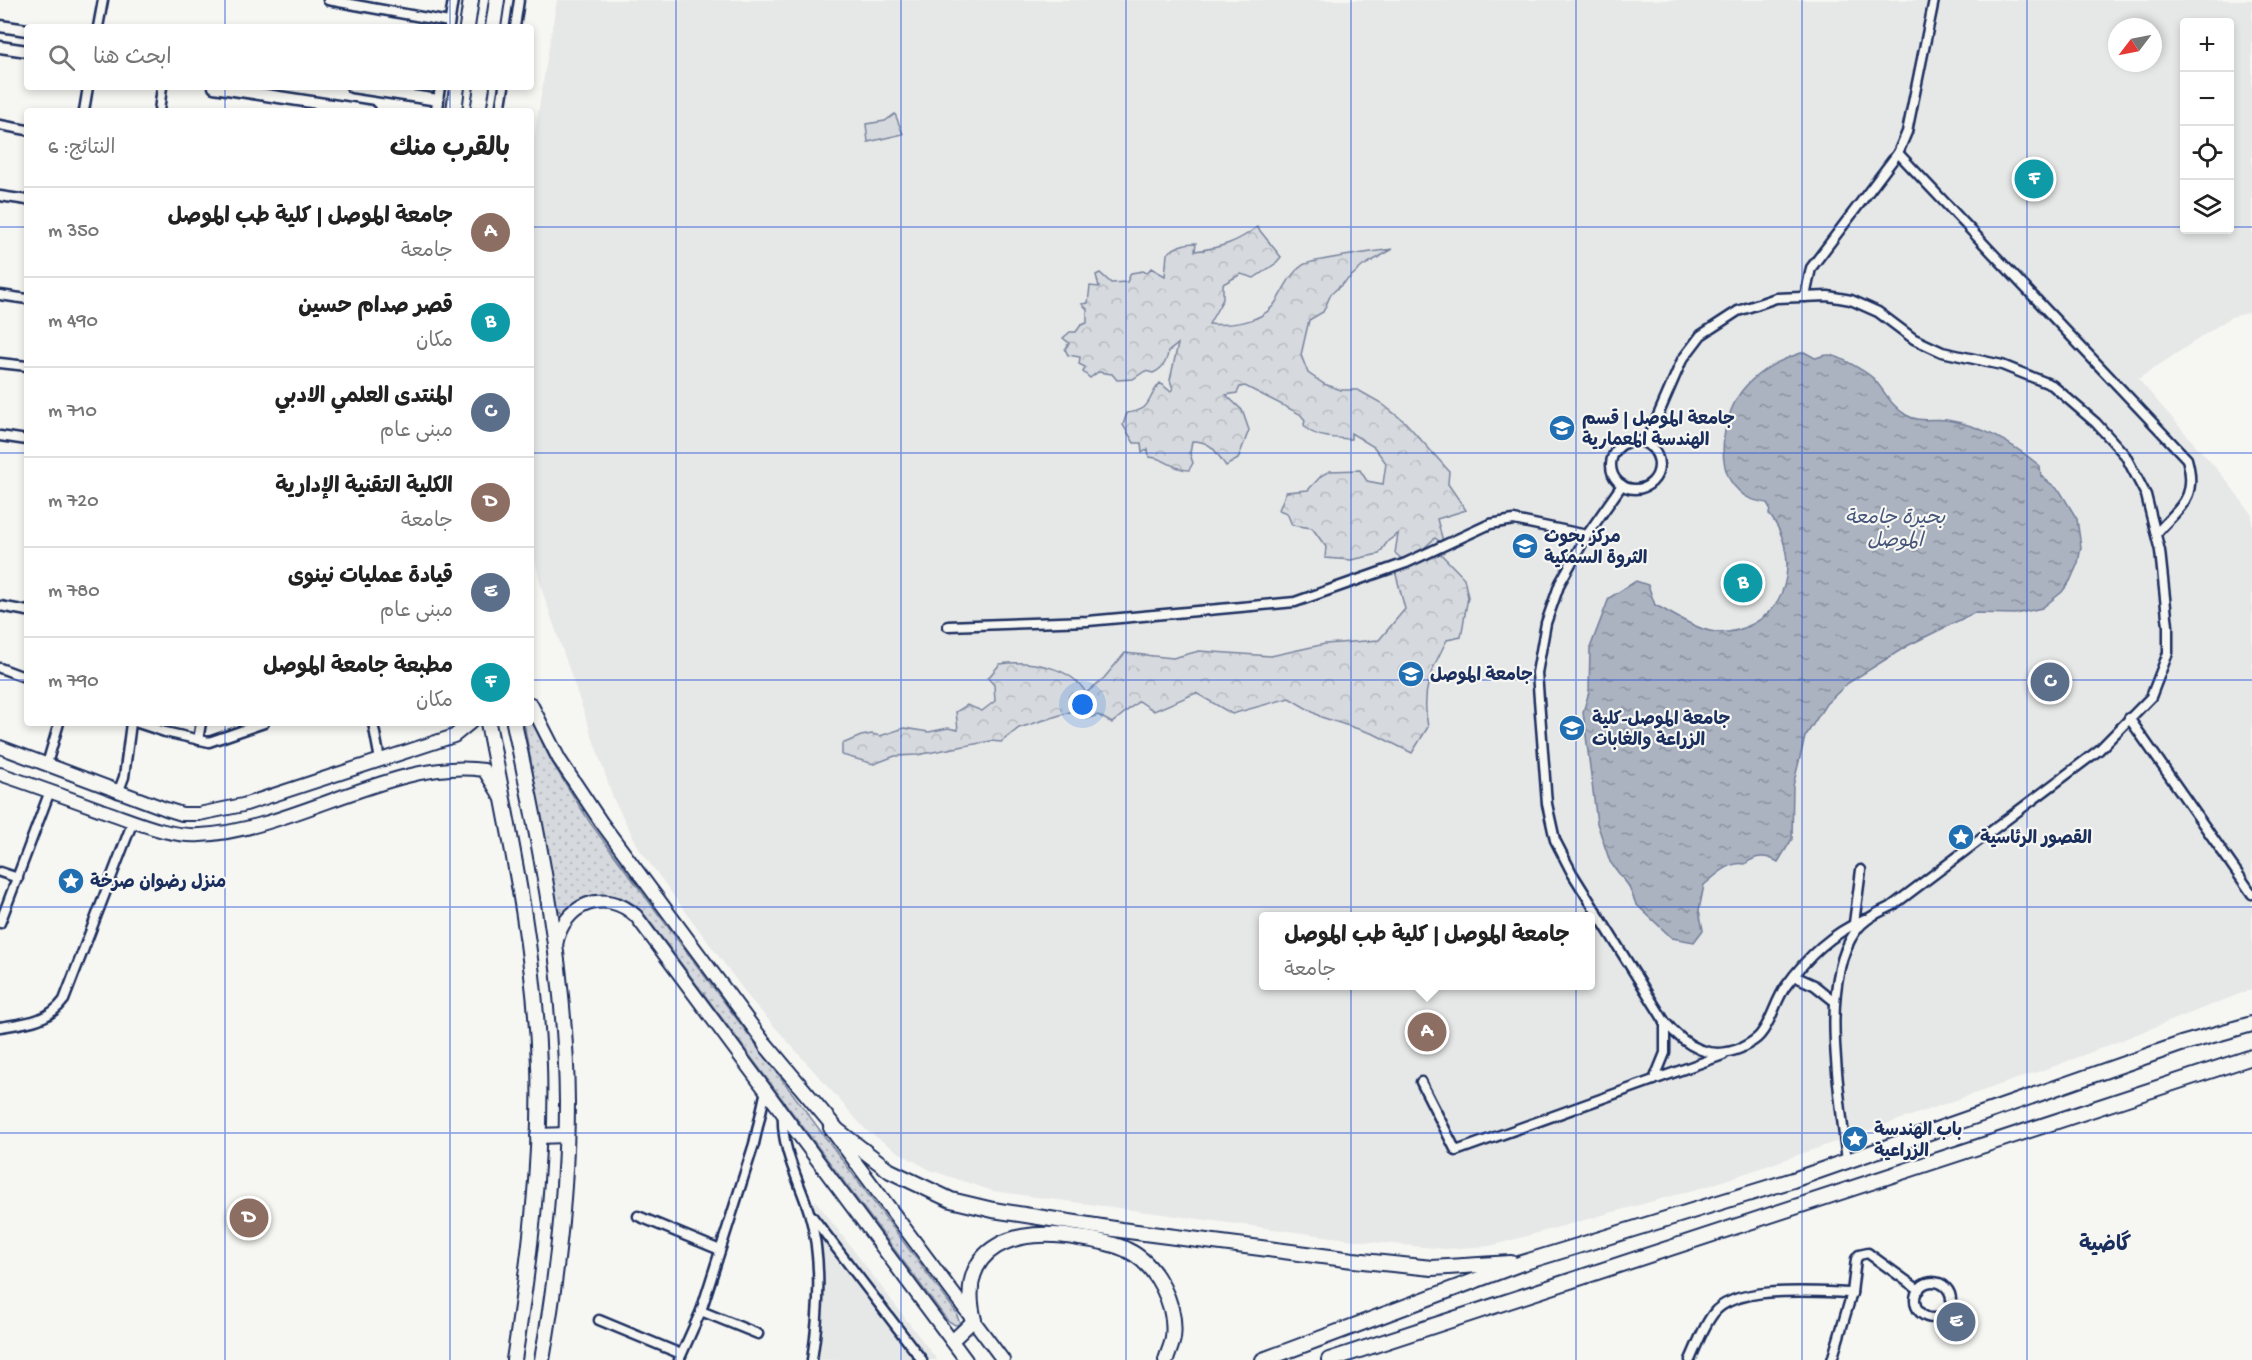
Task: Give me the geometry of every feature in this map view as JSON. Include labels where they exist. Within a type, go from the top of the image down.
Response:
[{"type":"highway","points":[[467,24],[471,0]]},
{"type":"highway","points":[[493,24],[497,0]]},
{"type":"highway","points":[[454,108],[457,90]]},
{"type":"highway","points":[[478,108],[482,90]]},
{"type":"highway","points":[[489,726],[526,922],[539,1065],[538,1136],[530,1241],[514,1360]]},
{"type":"highway","points":[[515,726],[537,835],[557,973],[566,1068],[567,1136],[558,1254],[542,1360]]},
{"type":"highway","points":[[2229,1030],[2252,1015]]},
{"type":"highway","points":[[1263,1360],[1522,1263],[1847,1162],[2170,1048],[2252,1024]]},
{"type":"highway","points":[[765,1044],[837,1130],[890,1171],[951,1200],[993,1210],[1121,1230],[1353,1260],[1432,1268],[1522,1263]]},
{"type":"highway","points":[[1329,1360],[2252,1057]]},
{"type":"highway","points":[[538,1136],[567,1136]]},
{"type":"highway","points":[[974,1320],[969,1300],[975,1271],[989,1252],[1005,1240],[1032,1233],[1058,1234],[1099,1241],[1129,1250],[1145,1264],[1159,1282],[1171,1305],[1173,1339],[1166,1360]]},
{"type":"main road","points":[[534,710],[559,759],[601,822],[1003,1360]]},
{"type":"main road","points":[[0,747],[118,793],[182,814],[213,812],[260,800],[454,736],[466,726]]},
{"type":"main road","points":[[0,774],[133,821],[182,835],[214,834],[248,828],[414,774],[464,767],[484,770],[503,800]]},
{"type":"main road","points":[[213,812],[214,834]]},
{"type":"main road","points":[[557,973],[559,932],[571,915],[592,902],[602,900],[627,907],[767,1088],[966,1360]]},
{"type":"main road","points":[[952,1341],[974,1320]]},
{"type":"street","points":[[99,24],[104,0]]},
{"type":"street","points":[[328,0],[354,2],[445,24]]},
{"type":"street","points":[[449,24],[453,0]]},
{"type":"street","points":[[515,24],[519,0]]},
{"type":"street","points":[[1805,297],[1811,268],[1898,153],[1907,132],[1934,0]]},
{"type":"street","points":[[0,26],[24,30]]},
{"type":"street","points":[[0,47],[24,51]]},
{"type":"street","points":[[84,108],[88,90]]},
{"type":"street","points":[[159,108],[162,90]]},
{"type":"street","points":[[234,90],[350,108]]},
{"type":"street","points":[[366,90],[438,105],[440,90]]},
{"type":"street","points":[[500,108],[504,90]]},
{"type":"street","points":[[0,125],[24,129]]},
{"type":"street","points":[[1898,153],[2187,459],[2192,479],[2189,495],[2156,534]]},
{"type":"street","points":[[0,196],[24,200]]},
{"type":"street","points":[[0,295],[24,299]]},
{"type":"street","points":[[1421,1082],[1456,1151],[1744,1047],[1760,1036],[1785,987],[1811,955],[1835,933],[1892,906],[2099,750],[2151,697],[2168,653],[2168,626],[2160,551],[2146,495],[2125,455],[2096,423],[2052,385],[2002,365],[1942,352],[1914,339],[1878,312],[1851,300],[1776,298],[1738,311],[1701,335],[1682,360],[1646,443]]},
{"type":"street","points":[[0,363],[24,366]]},
{"type":"street","points":[[0,436],[24,440]]},
{"type":"street","points":[[1630,441],[1646,443],[1657,455],[1658,470],[1655,478],[1636,489],[1622,485],[1612,472],[1612,456],[1622,444],[1630,441]]},
{"type":"street","points":[[1622,485],[1587,536],[1560,583],[1546,623],[1536,672],[1547,804],[1556,840],[1572,873],[1665,1022],[1676,1035],[1698,1049],[1723,1055]]},
{"type":"street","points":[[948,626],[1088,621],[1295,602],[1411,560],[1490,524],[1514,520],[1587,536]]},
{"type":"street","points":[[0,606],[24,610]]},
{"type":"street","points":[[0,668],[24,677]]},
{"type":"street","points":[[2129,718],[2252,894]]},
{"type":"street","points":[[47,764],[58,726]]},
{"type":"street","points":[[118,793],[124,777],[131,726]]},
{"type":"street","points":[[149,726],[209,742],[255,726]]},
{"type":"street","points":[[198,740],[200,726]]},
{"type":"street","points":[[374,726],[380,760]]},
{"type":"street","points":[[454,736],[456,726]]},
{"type":"street","points":[[0,923],[50,791]]},
{"type":"street","points":[[0,1027],[39,1020],[53,1012],[64,1000],[133,821]]},
{"type":"street","points":[[1854,923],[1861,870]]},
{"type":"street","points":[[0,872],[18,878]]},
{"type":"street","points":[[1847,1162],[1834,1000],[1840,962],[1855,932],[1868,917]]},
{"type":"street","points":[[1794,976],[1814,985],[1834,1000]]},
{"type":"street","points":[[1654,1080],[1665,1053],[1665,1022]]},
{"type":"street","points":[[599,1320],[680,1357],[701,1311],[754,1144],[767,1088]]},
{"type":"street","points":[[783,1111],[782,1132],[809,1212],[816,1249],[816,1323],[812,1360]]},
{"type":"street","points":[[809,1212],[922,1360]]},
{"type":"street","points":[[638,1216],[720,1250]]},
{"type":"street","points":[[1832,1360],[1852,1293],[1856,1259],[1863,1253],[1872,1256],[1919,1290]]},
{"type":"street","points":[[1934,1282],[1948,1288],[1950,1300],[1941,1315],[1932,1319],[1919,1313],[1916,1301],[1919,1290],[1934,1282]]},
{"type":"street","points":[[1690,1360],[1713,1312],[1733,1298],[1810,1291],[1852,1293]]},
{"type":"street","points":[[701,1311],[758,1334]]},
{"type":"shaded area","name":"جامعة الموصل","points":[[557,0],[2252,0],[2252,312],[2231,317],[2138,379],[2227,481],[2252,515],[2252,989],[2063,1063],[1708,1186],[1490,1246],[1445,1249],[1362,1241],[993,1191],[930,1170],[900,1153],[866,1130],[751,1000],[640,850],[614,800],[542,590],[534,557],[534,137]]},
{"type":"shaded area","points":[[815,1200],[937,1360],[808,1360]]},
{"type":"green space","points":[[895,114],[903,134],[868,142],[866,124],[885,121]]},
{"type":"green space","points":[[1257,227],[1281,257],[1275,264],[1254,278],[1241,274],[1223,284],[1223,299],[1209,324],[1234,324],[1252,320],[1267,312],[1290,279],[1303,265],[1331,258],[1393,249],[1363,266],[1331,294],[1323,312],[1309,320],[1301,355],[1308,373],[1324,384],[1341,390],[1358,390],[1381,403],[1405,422],[1449,471],[1448,484],[1466,510],[1437,519],[1444,545],[1435,538],[1408,563],[1417,564],[1436,549],[1464,578],[1468,597],[1461,637],[1447,640],[1428,682],[1426,714],[1428,727],[1412,753],[1374,734],[1321,717],[1289,698],[1232,714],[1196,693],[1154,711],[1139,701],[1112,723],[1098,715],[1087,719],[1080,712],[1073,711],[1019,728],[1001,742],[991,741],[917,755],[895,756],[874,764],[842,755],[842,744],[861,736],[872,734],[880,736],[904,728],[929,732],[948,728],[958,730],[956,712],[967,705],[982,711],[995,701],[994,685],[988,678],[1000,664],[1036,664],[1060,671],[1079,684],[1086,693],[1104,678],[1125,653],[1173,658],[1199,651],[1271,656],[1325,644],[1379,640],[1405,609],[1394,567],[1406,563],[1395,553],[1398,534],[1388,541],[1379,554],[1351,560],[1325,558],[1326,547],[1312,528],[1292,525],[1287,513],[1279,510],[1286,492],[1308,490],[1322,475],[1330,471],[1360,470],[1367,481],[1383,484],[1386,463],[1374,447],[1351,433],[1351,439],[1312,433],[1304,425],[1305,420],[1300,414],[1245,386],[1240,387],[1237,393],[1226,395],[1242,410],[1249,430],[1238,459],[1226,466],[1209,445],[1192,441],[1190,454],[1193,463],[1189,470],[1178,468],[1149,457],[1148,449],[1142,453],[1141,443],[1134,443],[1123,425],[1127,413],[1135,412],[1145,406],[1160,383],[1170,391],[1173,389],[1170,380],[1178,344],[1168,352],[1164,365],[1153,373],[1145,371],[1133,379],[1117,380],[1112,374],[1098,372],[1090,378],[1083,372],[1085,367],[1079,364],[1080,357],[1068,355],[1065,349],[1069,343],[1063,338],[1070,332],[1076,332],[1081,325],[1087,323],[1087,309],[1082,304],[1088,303],[1090,286],[1099,287],[1096,275],[1100,273],[1111,283],[1127,282],[1131,273],[1143,271],[1147,273],[1151,268],[1165,276],[1167,254],[1177,247],[1196,243],[1195,251],[1213,248],[1228,244]]},
{"type":"green space","points":[[525,726],[534,726],[551,761],[591,824],[956,1312],[960,1324],[955,1325],[947,1320],[642,911],[622,898],[602,895],[582,901],[563,915],[557,908]]},
{"type":"water","name":"بحيرة جامعة الموصل","points":[[1804,352],[1815,358],[1832,355],[1858,368],[1873,378],[1896,407],[1906,415],[1921,420],[1947,420],[1973,426],[2008,443],[2040,466],[2041,476],[2060,491],[2077,519],[2081,547],[2078,563],[2062,592],[2042,608],[2015,614],[1974,613],[1907,646],[1848,683],[1826,704],[1805,737],[1793,786],[1792,839],[1778,862],[1765,857],[1757,858],[1745,864],[1728,867],[1718,874],[1704,885],[1699,910],[1703,930],[1694,942],[1672,938],[1636,904],[1628,885],[1610,862],[1597,823],[1583,712],[1589,692],[1590,648],[1609,598],[1636,581],[1648,585],[1655,605],[1696,626],[1714,632],[1742,629],[1762,618],[1774,607],[1782,593],[1786,577],[1787,561],[1784,544],[1769,514],[1770,508],[1767,503],[1744,496],[1730,480],[1725,467],[1724,439],[1731,410],[1745,387],[1772,365]]},
{"type":"place","name":"مطبعة جامعة الموصل","points":[[2034,179]]},
{"type":"place","name":"جامعة الموصل | قسم الهندسة المعمارية","points":[[1562,428]]},
{"type":"place","name":"مركز بحوث الثروة السمكية","points":[[1525,546]]},
{"type":"place","name":"قصر صدام حسين","points":[[1743,583]]},
{"type":"place","name":"جامعة الموصل","points":[[1411,674]]},
{"type":"place","name":"المنتدى العلمي الادبي","points":[[2050,682]]},
{"type":"place","name":"جامعة الموصل-كلية الزراعة والغابات","points":[[1572,728]]},
{"type":"place","name":"القصور الرئاسية","points":[[1961,837]]},
{"type":"place","name":"منزل رضوان صرخة","points":[[71,881]]},
{"type":"place","name":"جامعة الموصل | كلية طب الموصل","points":[[1427,1032]]},
{"type":"place","name":"باب الهندسة الزراعية","points":[[1855,1139]]},
{"type":"place","name":"الكلية التقنية الإدارية","points":[[249,1218]]},
{"type":"place","name":"قيادة عمليات نينوى","points":[[1956,1322]]},
{"type":"district","name":"گاضية","points":[[2105,1243]]}]
